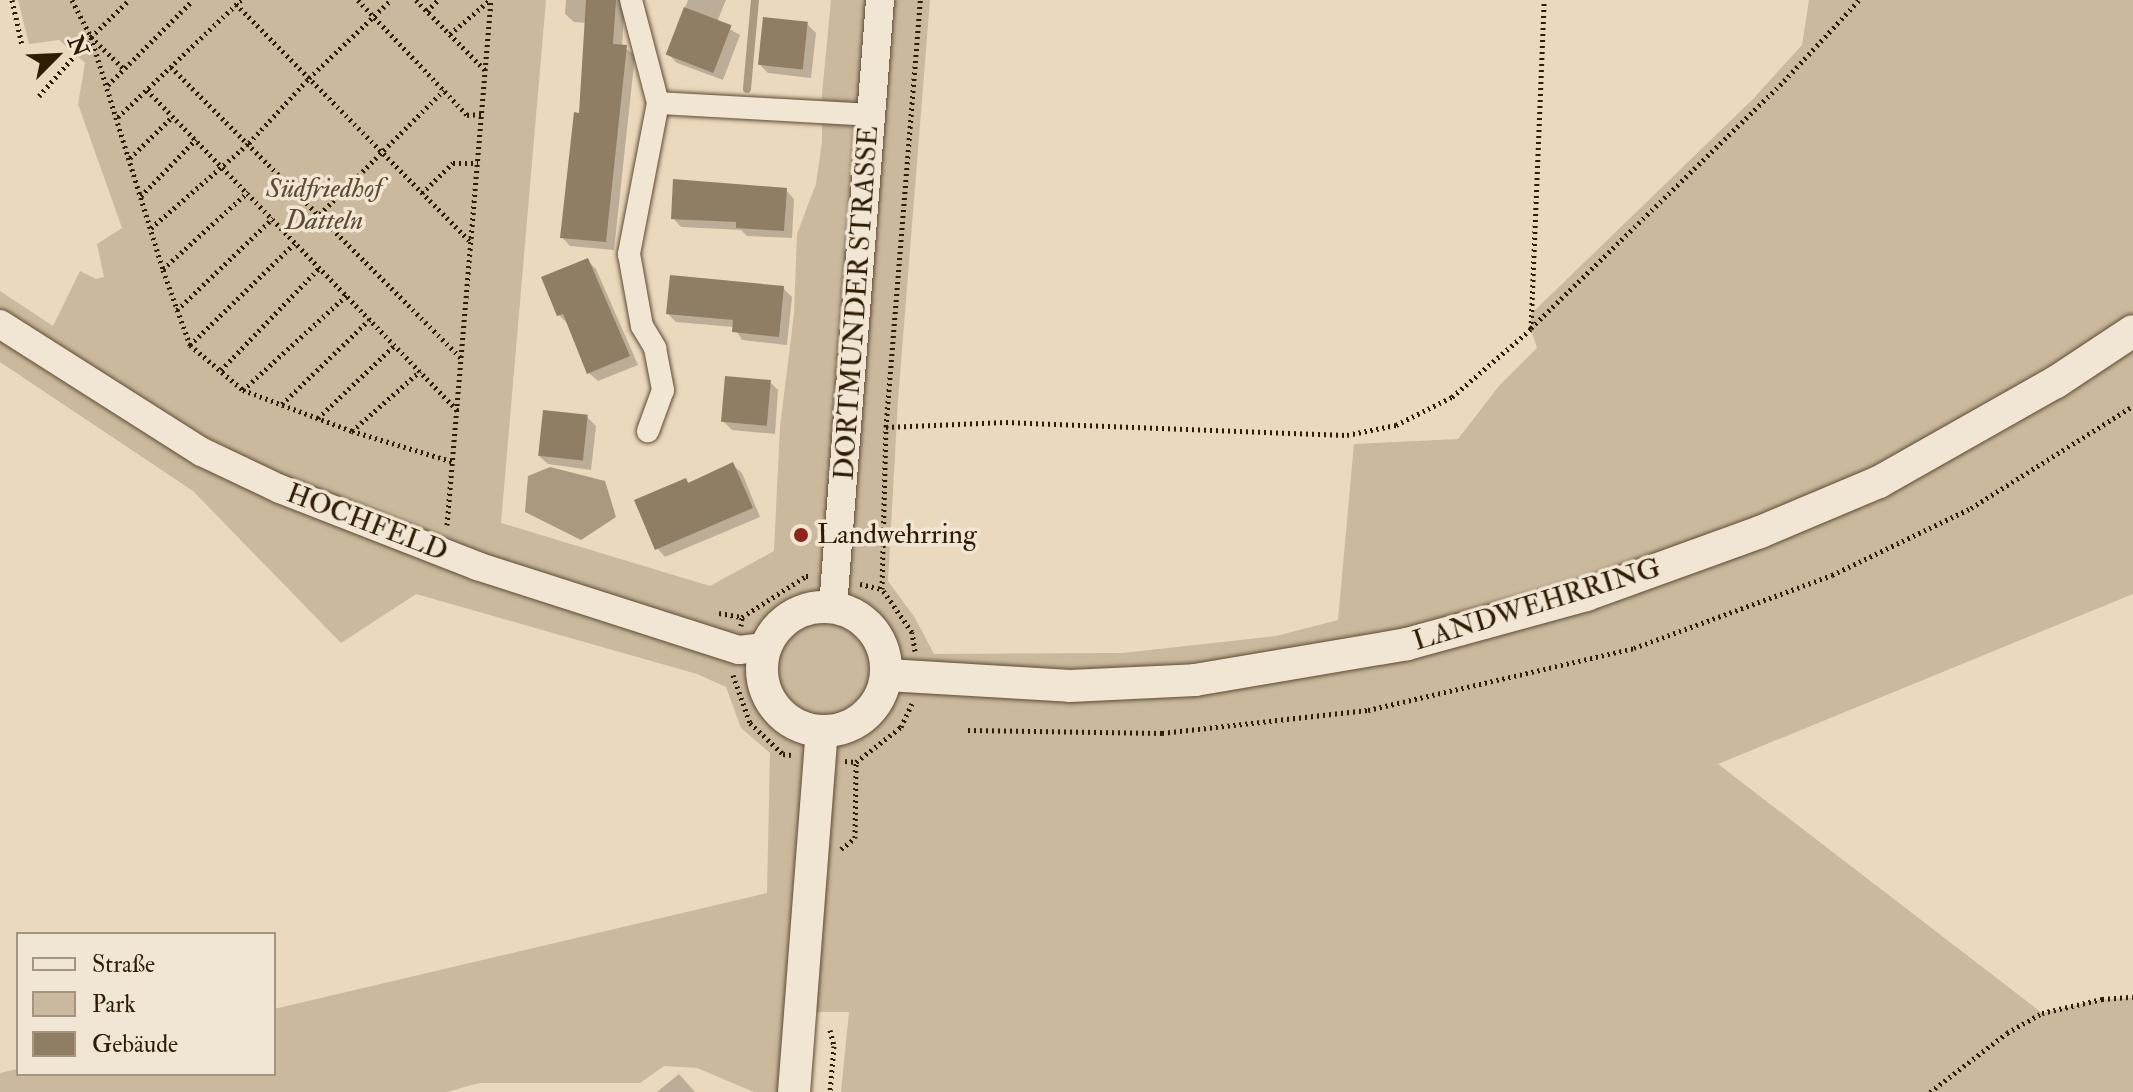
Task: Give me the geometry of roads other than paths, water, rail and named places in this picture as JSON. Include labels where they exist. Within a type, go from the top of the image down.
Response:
[{"type":"main road","name":"LANDWEHRRING","points":[[887,675],[1070,686],[1195,680],[1407,644],[1571,600],[1760,532],[1879,482],[2056,382],[2133,331]]},
{"type":"main road","points":[[812,607],[833,607],[852,612],[867,623],[886,656],[887,675],[882,694],[872,710],[849,726],[822,732],[802,728],[785,718],[772,704],[761,667],[765,647],[776,629],[792,615],[812,607]]},
{"type":"main road","points":[[794,1092],[801,1007],[826,857],[822,732]]},
{"type":"street","points":[[631,0],[658,103],[629,254],[642,326],[655,348],[663,390],[648,431]]},
{"type":"street","name":"DORTMUNDER STRASSE","points":[[833,607],[880,0]]},
{"type":"street","points":[[658,103],[871,115]]},
{"type":"street","name":"HOCHFELD","points":[[0,324],[202,452],[294,496],[477,566],[739,650],[765,647]]},
{"type":"waterway","points":[[747,89],[755,0]]},
{"type":"place","name":"Landwehrring","points":[[801,535]]},
{"type":"park label","name":"Südfriedhof Datteln","points":[[324,205]]}]
